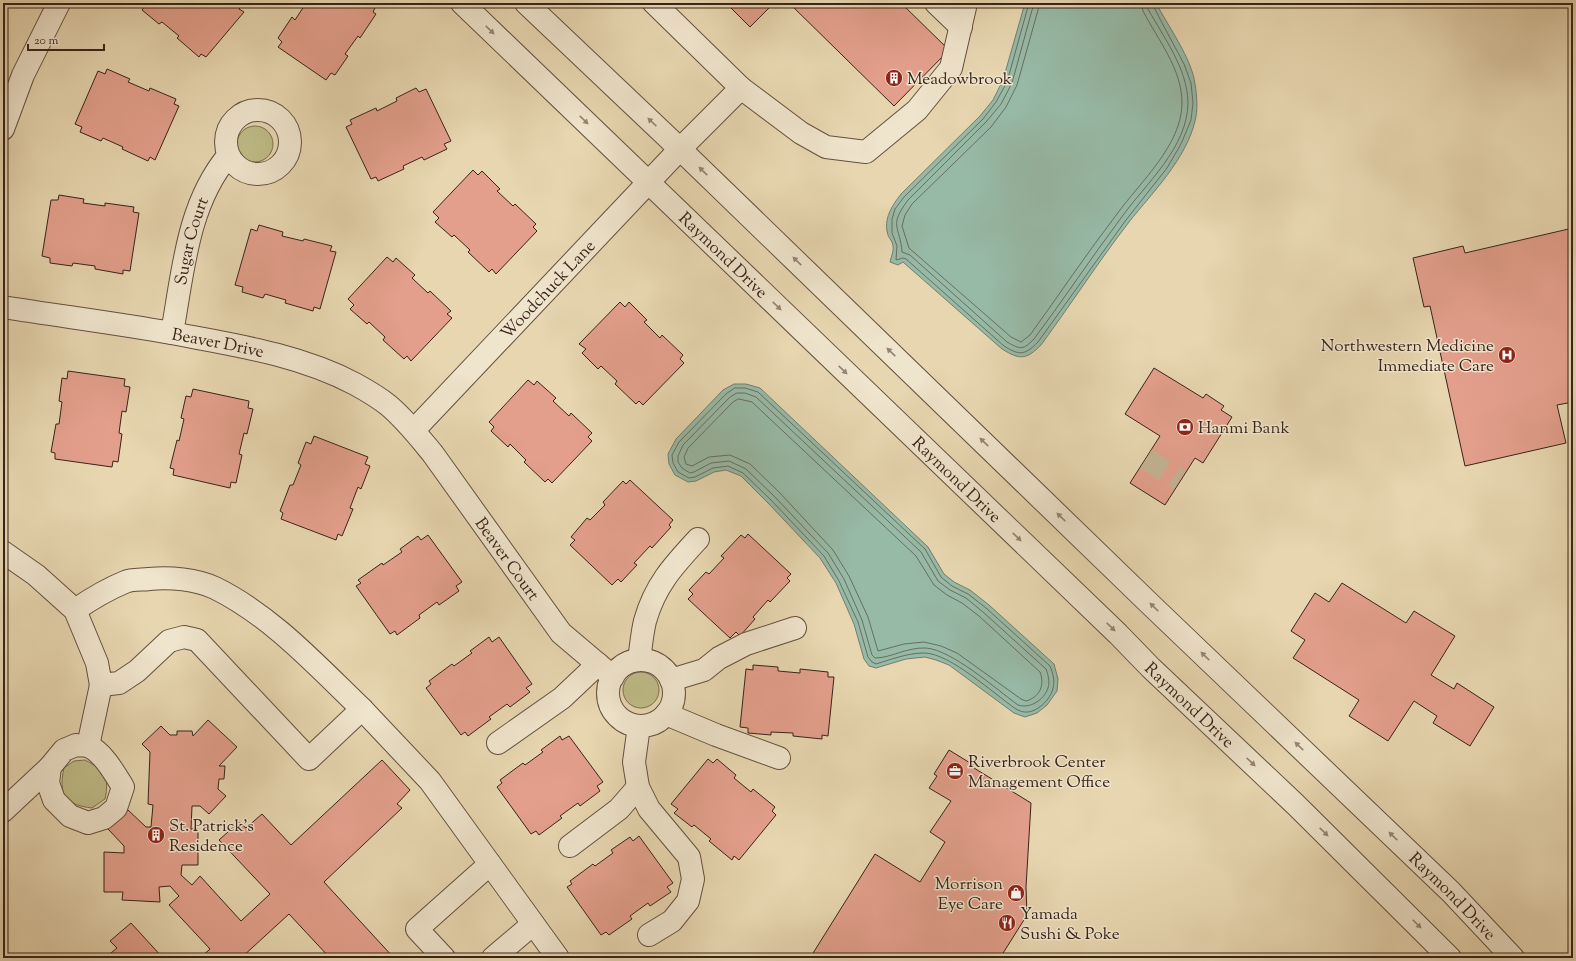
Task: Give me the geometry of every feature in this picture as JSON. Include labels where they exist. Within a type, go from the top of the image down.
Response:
[{"type":"street","points":[[3,129],[23,75],[59,3]]},
{"type":"street","name":"Raymond Drive","points":[[462,3],[1157,673],[1296,805],[1450,958]]},
{"type":"street","name":"Raymond Drive","points":[[526,3],[680,149],[1151,605],[1451,892],[1513,958]]},
{"type":"street","points":[[936,3],[961,27]]},
{"type":"street","points":[[658,5],[741,88],[801,132],[826,147],[866,152],[917,110],[951,68],[966,3]]},
{"type":"street","name":"Woodchuck Lane","points":[[414,430],[680,149],[741,88]]},
{"type":"street","name":"Sugar Court","points":[[172,333],[189,241],[199,205],[210,181],[228,156]]},
{"type":"street","name":"Beaver Drive","points":[[3,307],[138,327],[234,344],[311,365],[343,378],[369,392],[388,404],[414,430]]},
{"type":"street","name":"Beaver Court","points":[[414,430],[433,454],[562,633],[605,670]]},
{"type":"street","points":[[639,660],[645,621],[655,594],[671,569],[698,539]]},
{"type":"street","points":[[3,552],[36,574],[75,610],[97,663],[101,685],[88,746]]},
{"type":"street","points":[[75,610],[94,597],[127,581],[160,578],[187,580],[214,588],[247,607],[283,635],[362,709],[430,781],[558,958]]},
{"type":"street","points":[[671,680],[704,670],[719,658],[746,644],[795,628]]},
{"type":"street","points":[[101,685],[119,683],[137,671],[169,641],[184,637],[197,640],[309,759],[362,709]]},
{"type":"street","points":[[498,743],[605,670],[620,668],[629,662],[639,660],[649,661],[659,665],[666,671],[671,680],[674,688],[674,698],[666,714],[658,721],[649,725],[639,726],[628,723],[619,717],[612,708],[609,698],[609,687],[605,670]]},
{"type":"street","points":[[666,714],[716,735],[779,758]]},
{"type":"street","points":[[639,726],[634,762],[638,787],[649,809],[688,857],[693,879],[688,901],[672,920],[649,935]]},
{"type":"street","points":[[3,811],[50,767],[64,750],[76,745],[88,746],[97,752],[112,769],[123,787],[116,808],[104,818],[88,823],[70,816],[54,800],[48,783],[50,767]]},
{"type":"street","points":[[570,846],[620,809],[638,787]]},
{"type":"street","points":[[444,958],[417,929],[490,864]]},
{"type":"street","points":[[492,958],[533,924]]},
{"type":"shaded area","points":[[259,126],[268,131],[272,137],[272,151],[268,157],[259,162],[251,162],[242,157],[238,151],[237,140],[242,131],[248,127]]},
{"type":"shaded area","points":[[645,672],[654,677],[658,683],[658,697],[654,703],[645,708],[637,708],[628,703],[624,697],[623,686],[628,677],[634,673]]},
{"type":"shaded area","points":[[85,760],[101,771],[107,785],[105,799],[92,808],[75,804],[70,801],[63,791],[62,785],[64,768],[74,761]]},
{"type":"water","points":[[1025,3],[1156,3],[1185,53],[1193,74],[1197,108],[1191,135],[1168,174],[1129,222],[1041,345],[1031,354],[1018,357],[1002,349],[903,262],[898,265],[890,262],[893,248],[888,235],[887,224],[889,213],[901,194],[980,116],[993,100],[1003,80]]},
{"type":"water","points":[[734,384],[746,384],[760,388],[928,547],[944,574],[954,582],[970,590],[989,605],[1054,664],[1058,679],[1057,691],[1047,705],[1037,713],[1025,717],[1014,713],[949,665],[925,657],[906,659],[876,668],[869,666],[864,659],[854,624],[836,583],[820,558],[741,476],[726,470],[714,472],[696,481],[688,482],[675,475],[669,464],[668,454],[676,439],[723,390]]},
{"type":"building","points":[[142,3],[240,3],[242,5],[239,9],[244,12],[206,57],[201,54],[199,57],[177,38],[179,36],[162,22],[159,24],[142,10],[145,6]]},
{"type":"building","points":[[306,3],[372,3],[376,6],[373,12],[376,14],[360,38],[358,36],[345,54],[348,56],[335,75],[331,73],[326,80],[278,47],[282,42],[278,38],[292,17],[295,20]]},
{"type":"building","points":[[726,3],[774,3],[750,27]]},
{"type":"building","name":"Meadowbrook","points":[[789,3],[901,3],[949,50],[894,106]]},
{"type":"building","points":[[107,69],[130,79],[128,82],[149,91],[150,88],[176,99],[174,104],[179,106],[155,160],[150,157],[148,161],[103,138],[101,141],[80,132],[82,127],[75,124],[98,71],[105,74]]},
{"type":"building","points":[[416,88],[419,92],[426,89],[451,141],[444,144],[447,149],[424,160],[422,157],[403,166],[404,169],[378,181],[376,177],[371,179],[346,127],[352,124],[350,120],[376,108],[377,111],[397,101],[396,98]]},
{"type":"building","points":[[473,170],[478,175],[482,171],[500,189],[497,191],[513,206],[515,204],[536,224],[533,227],[537,231],[496,274],[492,269],[489,272],[468,252],[470,250],[454,235],[452,237],[435,222],[439,218],[433,212]]},
{"type":"building","points":[[59,195],[84,199],[83,203],[105,206],[105,203],[134,207],[133,212],[139,213],[130,271],[123,270],[123,274],[95,269],[95,266],[73,263],[72,266],[50,263],[50,258],[42,256],[51,200],[58,200]]},
{"type":"building","points":[[259,225],[283,232],[282,236],[303,241],[304,239],[332,246],[330,251],[336,252],[320,309],[314,307],[313,311],[285,303],[286,300],[265,294],[263,298],[242,292],[243,287],[235,285],[251,229],[257,231]]},
{"type":"building","name":"Northwestern Medicine Immediate Care","points":[[1573,228],[1573,402],[1557,405],[1566,443],[1465,466],[1430,306],[1424,307],[1413,258],[1463,246],[1465,253]]},
{"type":"building","points":[[387,257],[393,262],[396,258],[415,275],[412,278],[428,293],[430,291],[451,311],[447,314],[452,318],[411,361],[407,356],[404,359],[383,340],[385,337],[369,322],[367,324],[350,309],[354,305],[348,299]]},
{"type":"building","points":[[620,302],[625,307],[629,302],[647,320],[644,322],[660,338],[662,335],[683,355],[680,359],[684,363],[643,405],[639,401],[636,404],[615,384],[617,381],[601,366],[598,369],[582,353],[586,349],[579,344]]},
{"type":"building","name":"Hanmi Bank","points":[[1154,368],[1203,398],[1206,394],[1224,406],[1221,410],[1232,417],[1203,463],[1195,458],[1165,505],[1130,483],[1160,436],[1125,414]]},
{"type":"building","points":[[68,371],[125,379],[124,386],[130,387],[126,412],[122,411],[119,433],[122,434],[118,462],[113,461],[112,467],[55,459],[55,453],[51,452],[56,424],[59,424],[62,402],[59,401],[62,378],[67,379]]},
{"type":"building","points":[[528,380],[534,385],[537,381],[556,398],[553,401],[569,416],[571,413],[592,433],[588,437],[592,441],[552,483],[548,479],[545,482],[524,462],[526,460],[510,444],[508,447],[491,431],[494,427],[489,422]]},
{"type":"building","points":[[193,389],[249,401],[248,408],[253,409],[247,434],[244,433],[239,454],[242,455],[236,483],[231,482],[230,488],[173,475],[174,469],[170,468],[177,440],[179,441],[184,419],[181,418],[186,396],[191,397]]},
{"type":"building","points":[[314,436],[368,457],[365,464],[370,466],[361,489],[358,487],[350,508],[353,509],[342,536],[338,534],[336,540],[281,519],[283,513],[280,511],[290,485],[293,485],[301,465],[298,463],[306,442],[311,444]]},
{"type":"building","points":[[630,480],[673,520],[669,525],[671,527],[652,548],[650,546],[634,563],[637,565],[621,582],[618,579],[612,585],[570,545],[575,540],[571,537],[587,518],[590,520],[605,505],[603,502],[623,481],[626,484]]},
{"type":"building","points":[[748,534],[791,574],[787,578],[790,581],[770,602],[768,600],[753,617],[755,619],[740,636],[736,632],[730,638],[688,599],[693,594],[689,590],[706,572],[709,574],[724,558],[721,556],[741,535],[745,538]]},
{"type":"building","points":[[428,535],[462,582],[456,586],[459,591],[439,605],[437,602],[419,615],[420,618],[397,635],[395,631],[390,634],[356,586],[361,583],[358,580],[382,563],[383,565],[402,552],[400,549],[418,536],[421,540]]},
{"type":"building","points":[[1342,583],[1406,623],[1414,611],[1455,636],[1431,675],[1454,689],[1457,683],[1494,707],[1470,746],[1433,723],[1437,716],[1414,701],[1388,741],[1349,716],[1359,700],[1293,658],[1305,640],[1291,631],[1315,593],[1329,602]]},
{"type":"building","points":[[489,637],[492,642],[499,637],[532,684],[526,688],[530,692],[510,707],[507,704],[489,717],[491,719],[468,736],[465,732],[461,735],[426,688],[431,684],[429,681],[452,664],[454,666],[472,653],[470,651]]},
{"type":"building","points":[[753,665],[778,667],[778,671],[800,673],[800,669],[828,672],[828,677],[834,677],[828,736],[822,735],[822,739],[793,736],[793,733],[771,732],[771,735],[748,733],[748,728],[740,727],[746,669],[753,670]]},
{"type":"building","name":"St. Patrick's Residence","points":[[208,720],[237,747],[219,766],[225,766],[224,779],[219,779],[218,789],[226,796],[209,814],[200,806],[192,806],[191,829],[198,829],[198,865],[182,865],[181,875],[192,885],[200,876],[241,921],[270,894],[219,840],[239,822],[246,828],[262,814],[291,845],[382,760],[410,790],[397,804],[402,808],[324,882],[394,958],[330,958],[289,914],[241,958],[200,958],[210,949],[169,905],[179,896],[170,886],[159,887],[160,902],[122,900],[123,892],[104,892],[104,852],[124,853],[124,846],[108,829],[128,810],[146,827],[151,827],[153,805],[148,804],[150,752],[142,744],[161,726],[170,735],[177,735],[177,731],[192,731],[193,736]]},
{"type":"building","points":[[560,736],[562,740],[569,736],[603,782],[597,786],[600,791],[580,806],[578,803],[560,816],[562,818],[539,835],[536,831],[531,834],[497,787],[502,783],[500,780],[523,763],[525,765],[543,752],[541,750]]},
{"type":"building","points":[[949,750],[975,766],[974,768],[1031,803],[1026,887],[1027,915],[1000,958],[810,958],[875,854],[920,882],[945,842],[930,832],[951,801],[929,788],[937,776],[934,774]]},
{"type":"building","points":[[708,759],[713,763],[717,759],[736,775],[734,778],[751,792],[753,789],[775,807],[772,811],[776,815],[739,860],[734,856],[732,860],[709,841],[711,839],[694,825],[692,827],[674,813],[678,809],[671,804]]},
{"type":"building","points":[[639,836],[673,883],[667,887],[671,892],[650,906],[648,903],[630,916],[632,919],[609,935],[606,932],[601,935],[567,887],[572,884],[570,881],[593,864],[595,866],[613,853],[611,850],[630,837],[633,841]]},
{"type":"building","points":[[131,923],[163,958],[105,958],[117,948],[110,941]]},
{"type":"tunnel","points":[[1146,459],[1180,480]]},
{"type":"place","name":"Meadowbrook","points":[[894,78]]},
{"type":"place","name":"Northwestern Medicine Immediate Care","points":[[1507,355]]},
{"type":"place","name":"Hanmi Bank","points":[[1185,427]]},
{"type":"place","name":"Riverbrook Center Management Office","points":[[955,771]]},
{"type":"place","name":"St. Patrick's Residence","points":[[156,835]]},
{"type":"place","name":"Morrison Eye Care","points":[[1016,893]]},
{"type":"place","name":"Yamada Sushi & Poke","points":[[1007,923]]}]
